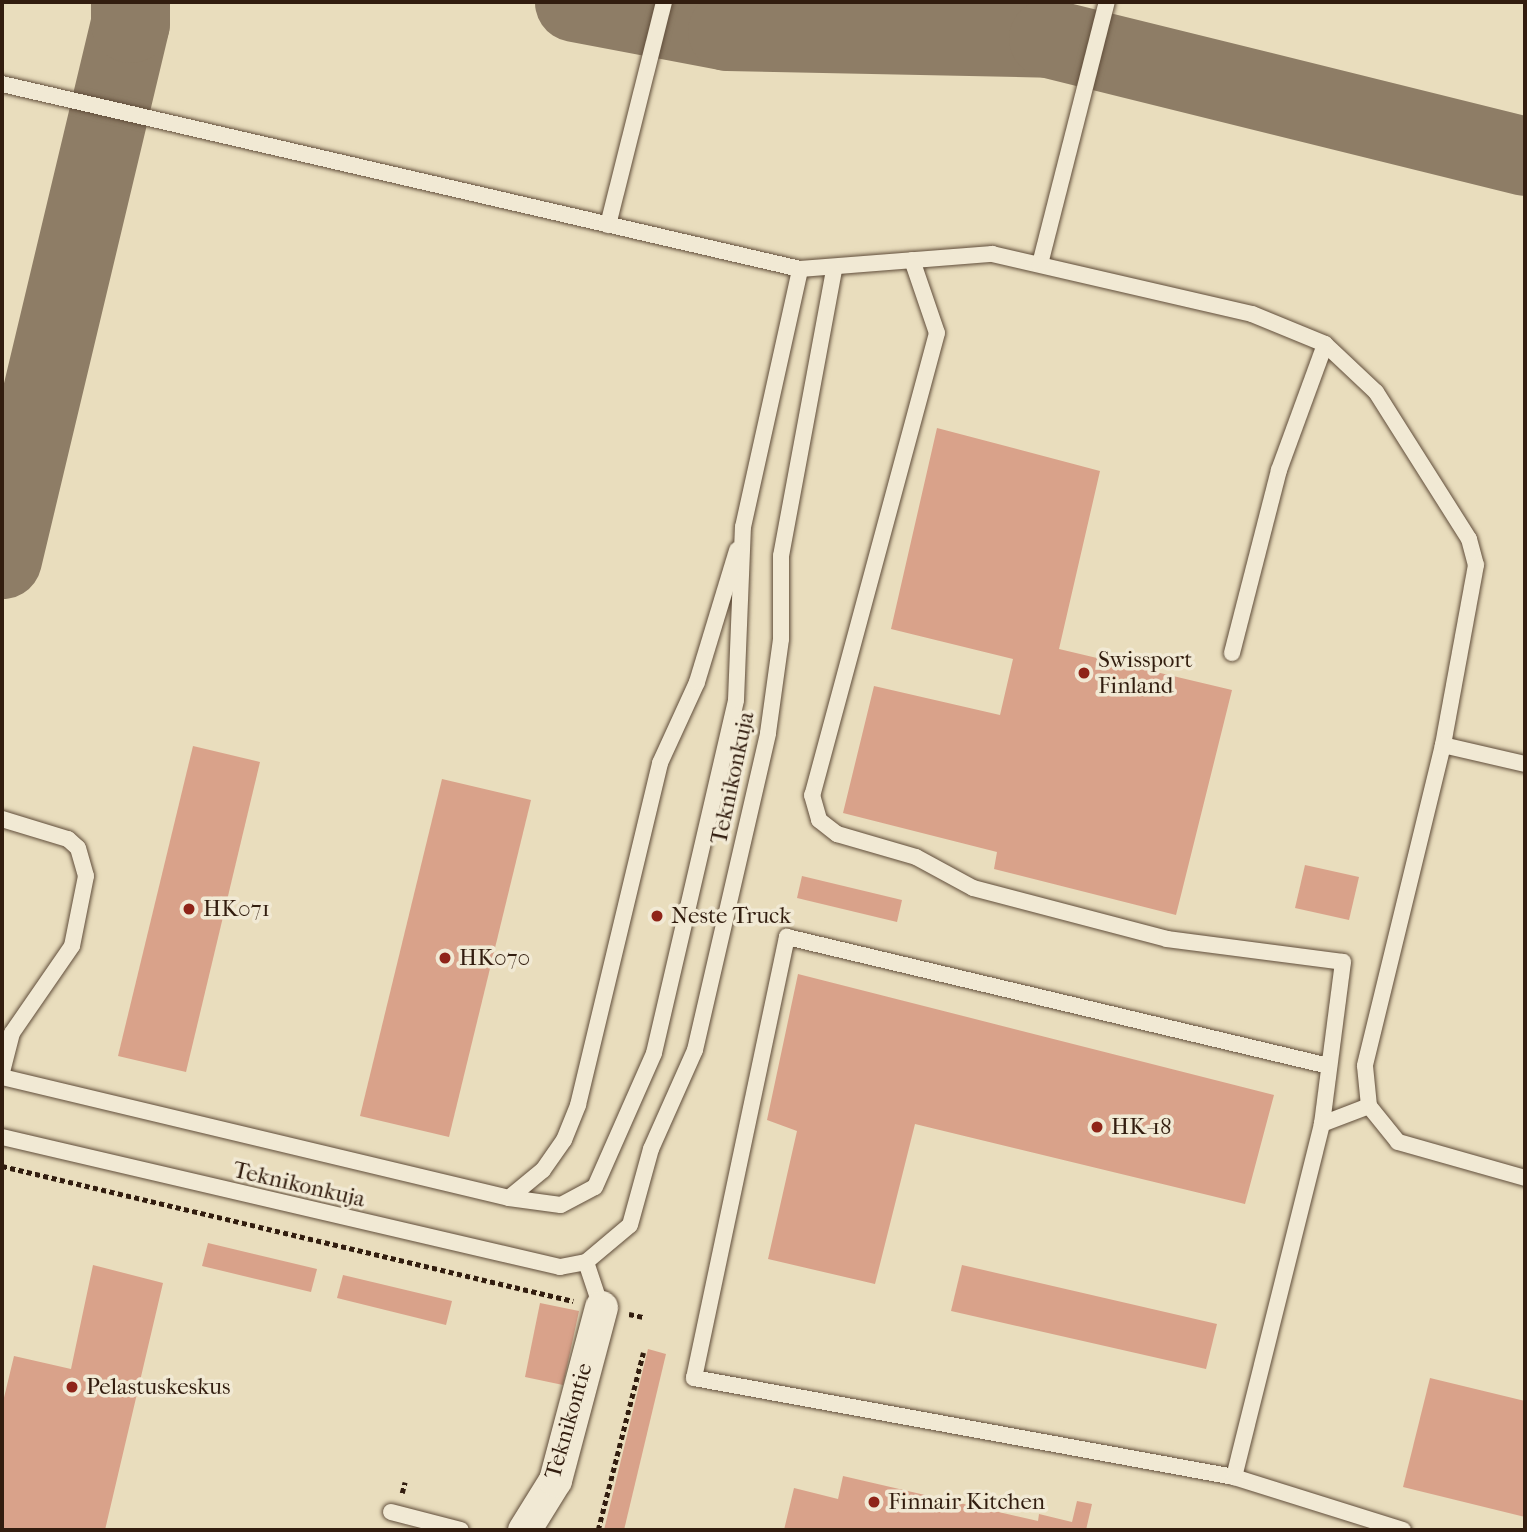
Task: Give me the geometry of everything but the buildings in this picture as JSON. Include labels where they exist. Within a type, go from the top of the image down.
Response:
[{"type":"street","name":"Teknikontie","points":[[524,1530],[555,1480],[601,1307]]},
{"type":"lane","points":[[608,225],[664,2]]},
{"type":"lane","points":[[1040,264],[1107,2]]},
{"type":"lane","points":[[2,83],[800,269],[834,271],[912,260],[992,254],[1252,314],[1325,344],[1376,392],[1469,539],[1476,565],[1443,745],[1365,1066],[1369,1107],[1398,1142],[1525,1178]]},
{"type":"lane","points":[[912,260],[937,332],[812,795],[819,820],[837,834],[916,857],[973,888],[1167,939],[1343,962],[1322,1124],[1234,1477]]},
{"type":"lane","points":[[509,1198],[543,1170],[578,1105],[660,763],[697,682],[743,527],[800,269]]},
{"type":"lane","name":"Teknikonkuja","points":[[2,1137],[511,1259],[560,1267],[586,1262],[630,1225],[651,1149],[695,1050],[768,733],[781,639],[781,556],[834,271]]},
{"type":"lane","points":[[1233,653],[1279,470],[1325,344]]},
{"type":"lane","points":[[2,819],[68,839],[78,848],[86,876],[72,946],[12,1033],[2,1074],[509,1198],[561,1205],[595,1187],[654,1053],[736,700],[743,527]]},
{"type":"lane","points":[[1443,745],[1525,764]]},
{"type":"lane","points":[[1329,1066],[787,937],[694,1378],[1234,1477],[1403,1530]]},
{"type":"lane","points":[[1322,1124],[1369,1107]]},
{"type":"lane","points":[[586,1262],[601,1307]]},
{"type":"lane","points":[[391,1512],[461,1530]]},
{"type":"path","points":[[2,1166],[643,1317]]},
{"type":"path","points":[[598,1530],[643,1353]]},
{"type":"taxiway","points":[[2,559],[130,23],[130,2]]},
{"type":"taxiway","points":[[574,2],[727,31],[1048,38],[1525,156]]},
{"type":"place","name":"Swissport Finland","points":[[1084,673]]},
{"type":"place","name":"HK071","points":[[189,909]]},
{"type":"place","name":"Neste Truck","points":[[657,916]]},
{"type":"place","name":"HK070","points":[[445,958]]},
{"type":"place","name":"HK-18","points":[[1097,1127]]},
{"type":"place","name":"Pelastuskeskus","points":[[72,1387]]},
{"type":"place","name":"Finnair Kitchen","points":[[874,1502]]}]
